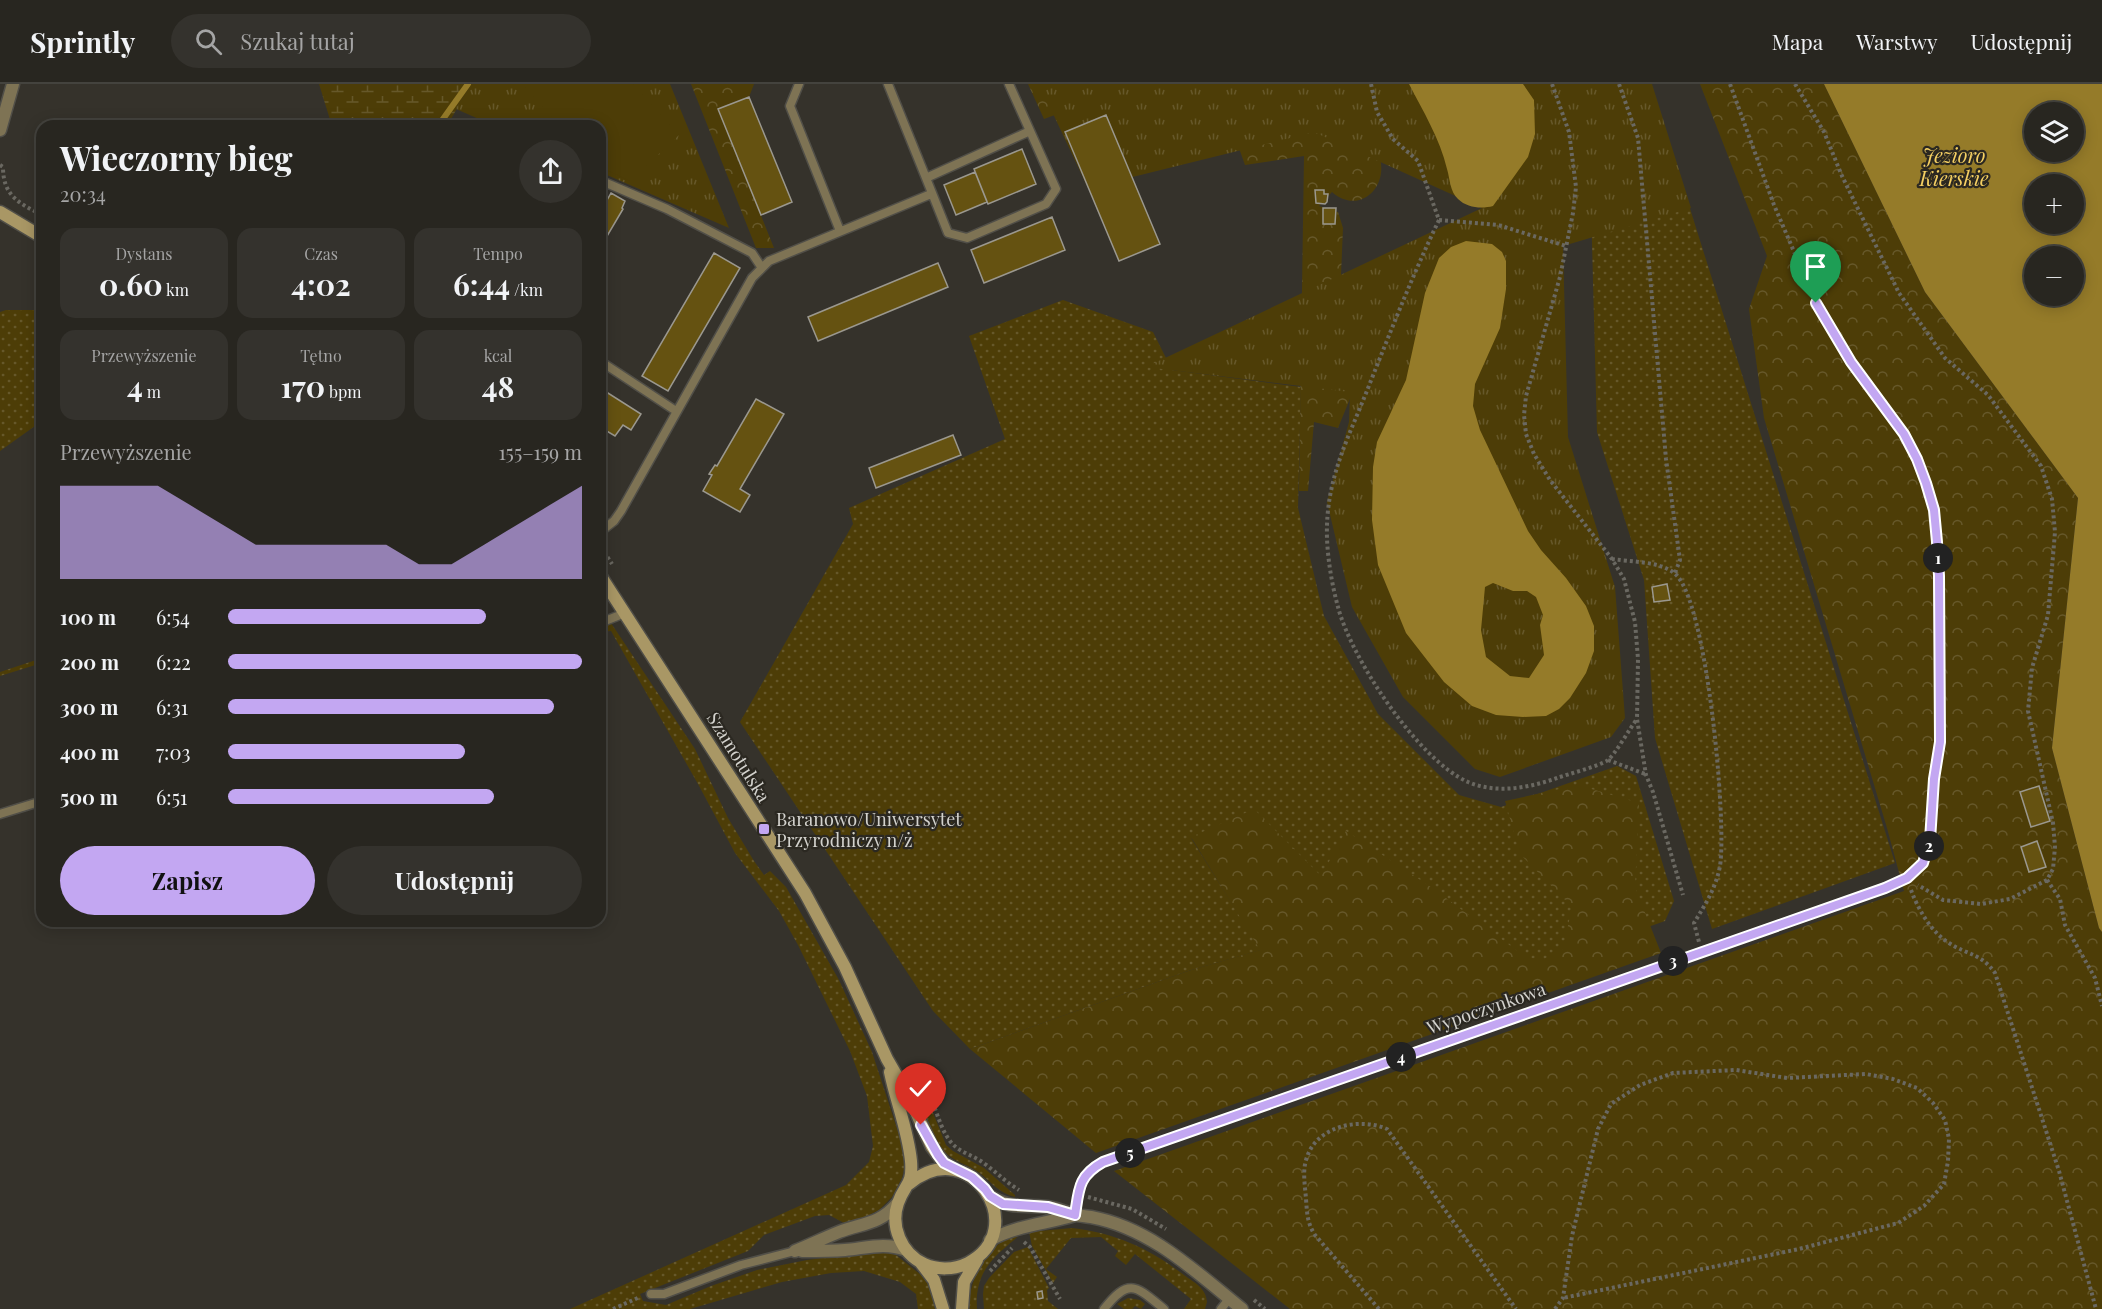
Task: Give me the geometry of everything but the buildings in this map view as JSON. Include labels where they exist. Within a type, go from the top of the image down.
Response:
[{"type":"street","points":[[0,130],[13,84]]},
{"type":"street","points":[[0,212],[36,233]]},
{"type":"street","name":"Szamotulska","points":[[606,584],[804,893],[845,967],[887,1059],[909,1097],[921,1125],[938,1155],[956,1170]]},
{"type":"street","name":"Szamotulska","points":[[887,1059],[909,1146],[911,1167],[909,1184]]},
{"type":"street","points":[[795,1251],[841,1231],[876,1222],[897,1204],[909,1184],[926,1173],[935,1170],[956,1170],[972,1177],[985,1189],[990,1196],[995,1213],[990,1240],[966,1277],[962,1309]]},
{"type":"street","points":[[990,1196],[1003,1204],[1048,1207],[1091,1217],[1120,1225],[1146,1236],[1242,1309]]},
{"type":"street","points":[[897,1204],[895,1218],[897,1232],[906,1250]]},
{"type":"street","points":[[990,1240],[1022,1226],[1048,1223],[1075,1215]]},
{"type":"street","points":[[795,1251],[846,1250],[881,1245],[891,1245],[906,1250],[920,1262],[934,1280],[943,1309]]},
{"type":"street","points":[[920,1262],[948,1269],[966,1264],[981,1253]]},
{"type":"lane","points":[[799,84],[790,106],[840,231]]},
{"type":"lane","points":[[888,84],[948,233],[967,238],[1046,204],[1056,189],[1009,84]]},
{"type":"lane","points":[[926,178],[1030,131]]},
{"type":"lane","points":[[606,183],[667,209],[752,253],[762,268]]},
{"type":"lane","points":[[606,527],[621,511],[752,278],[769,261],[932,194]]},
{"type":"lane","points":[[606,365],[676,411]]},
{"type":"lane","points":[[606,621],[625,613]]},
{"type":"lane","points":[[0,814],[36,803]]},
{"type":"lane","name":"Wypoczynkowa","points":[[1075,1215],[1082,1180],[1088,1172],[1103,1162],[1885,888],[1907,878]]},
{"type":"lane","points":[[651,1294],[664,1294],[741,1265],[795,1251]]},
{"type":"lane","points":[[1104,1309],[1117,1292],[1129,1287],[1142,1291],[1164,1309]]},
{"type":"lane","points":[[1221,1309],[1229,1299]]},
{"type":"path","points":[[1371,84],[1377,112],[1393,139],[1418,161],[1439,220],[1416,267],[1333,476],[1328,502],[1327,540],[1338,607],[1356,649],[1398,718],[1430,753],[1450,771],[1467,782],[1497,789],[1537,786],[1608,760],[1637,719]]},
{"type":"path","points":[[1552,84],[1569,132],[1576,187],[1573,213],[1550,316],[1526,396],[1524,415],[1526,434],[1534,454],[1550,480],[1612,559],[1624,579],[1635,622],[1638,659],[1637,719],[1646,775],[1683,895]]},
{"type":"path","points":[[1619,84],[1638,138],[1666,459],[1680,560],[1675,573]]},
{"type":"path","points":[[1730,84],[1774,205],[1816,303],[1851,362],[1904,434],[1926,483],[1934,510],[1939,576],[1940,742],[1934,779],[1930,840],[1923,863],[1907,878]]},
{"type":"path","points":[[1795,84],[1824,132],[1842,176],[1899,292],[1945,358],[1988,395],[2041,466],[2052,499],[2055,532],[2048,615],[2032,668],[2028,711],[2053,823],[2055,847],[2053,868],[2047,880],[2010,899],[1981,904],[1943,900],[1907,878]]},
{"type":"path","points":[[0,165],[3,167],[5,185],[12,197],[36,211]]},
{"type":"path","points":[[1439,220],[1498,225],[1566,246]]},
{"type":"path","points":[[1612,559],[1657,566],[1675,573],[1687,589],[1703,650],[1712,711],[1722,835],[1720,866],[1713,893],[1694,923]]},
{"type":"path","points":[[1608,760],[1646,775]]},
{"type":"path","points":[[1907,878],[1915,900],[1940,937],[1951,945],[1974,953],[1988,963],[1995,973],[2060,1171],[2096,1309]]},
{"type":"path","points":[[2047,880],[2060,899],[2065,925],[2095,978],[2102,1006]]},
{"type":"path","points":[[1555,1309],[1563,1298],[1572,1236],[1598,1129],[1611,1104],[1640,1085],[1673,1073],[1736,1070],[1787,1078],[1866,1074],[1893,1079],[1917,1088],[1933,1103],[1945,1120],[1949,1139],[1944,1184],[1924,1206],[1898,1223],[1799,1249],[1563,1298]]},
{"type":"path","points":[[1379,1309],[1315,1234],[1309,1226],[1307,1215],[1304,1170],[1311,1148],[1326,1134],[1357,1123],[1387,1129],[1516,1309]]},
{"type":"path","points":[[987,1274],[1017,1244],[1024,1242],[1030,1247],[1060,1299]]},
{"type":"path","points":[[613,1309],[643,1295],[651,1294]]},
{"type":"green space","points":[[319,84],[471,84],[450,120],[330,120]]},
{"type":"green space","points":[[471,84],[670,84],[729,228],[606,175],[606,120],[481,120],[456,109]]},
{"type":"green space","points":[[529,84],[633,84],[679,135],[630,181],[606,170],[606,120],[555,120],[525,87]]},
{"type":"green space","points":[[691,84],[754,84],[749,97],[719,110],[774,248],[756,248]]},
{"type":"green space","points":[[1028,84],[1145,84],[1122,90],[1044,119]]},
{"type":"green space","points":[[1039,84],[1652,84],[1691,208],[1563,246],[1568,437],[1615,587],[1625,718],[1611,737],[1500,777],[1475,769],[1403,697],[1352,607],[1327,502],[1349,422],[1350,392],[1146,367],[1482,208],[1314,132],[1088,188]]},
{"type":"green space","points":[[1216,84],[1380,158],[1380,180],[1369,195],[1361,200],[1352,201],[1332,192],[1319,206],[1338,212],[1343,228],[1339,322],[1377,333],[1338,428],[1314,422],[1308,491],[1299,491],[1304,156],[1245,165]]},
{"type":"green space","points":[[1651,84],[1895,863],[1712,929],[1655,738],[1644,580],[1597,432],[1590,167]]},
{"type":"green space","points":[[1700,84],[1824,84],[1925,292],[2078,498],[2052,748],[2099,928],[2102,932],[2102,1309],[1290,1309],[1114,1171],[1904,891],[1764,418],[1749,309],[1767,256]]},
{"type":"green space","points":[[1063,300],[1153,332],[1172,370],[1301,387],[1298,508],[1324,616],[1378,714],[1459,795],[1501,807],[1617,766],[1636,776],[1674,901],[1665,921],[1398,1015],[1191,838],[1261,950],[1188,971],[970,1049],[933,1011],[740,722],[853,524],[849,508],[1005,439],[969,336]]},
{"type":"green space","points":[[6,310],[36,311],[36,425],[0,451],[0,312]]},
{"type":"green space","points":[[611,623],[695,749],[728,818],[754,861],[764,875],[770,871],[786,887],[839,980],[872,1052],[904,1150],[905,1165],[902,1178],[892,1197],[879,1210],[861,1219],[844,1223],[829,1215],[815,1216],[764,1235],[748,1251],[640,1294],[643,1301],[666,1305],[757,1270],[807,1260],[879,1251],[896,1255],[921,1275],[930,1287],[935,1309],[918,1309],[916,1294],[900,1282],[864,1271],[831,1273],[782,1282],[690,1309],[570,1309],[846,1185],[869,1162],[873,1146],[867,1096],[850,1051],[798,945],[779,911],[735,853],[611,631],[606,631],[606,624]]},
{"type":"green space","points":[[36,660],[36,665],[0,676],[0,672]]},
{"type":"green space","points":[[1578,785],[1639,803],[1635,887],[1661,953],[1096,1153],[970,1049],[1188,971],[1260,950],[1191,837],[1254,809],[1321,876],[1346,831],[1431,887],[1527,958],[1544,959],[1563,949],[1572,907],[1520,854],[1505,801]]},
{"type":"green space","points":[[906,1072],[927,1098],[946,1145],[984,1168],[1015,1197],[1000,1190],[981,1174],[948,1155],[936,1139],[924,1116]]},
{"type":"green space","points":[[1072,1228],[1117,1238],[1158,1257],[1202,1289],[1207,1302],[1205,1309],[1184,1309],[1191,1299],[1135,1254],[1126,1265],[1115,1256],[1118,1251],[1101,1237],[1071,1238],[1046,1269],[1057,1277],[1053,1283],[1032,1246],[1029,1232]]},
{"type":"green space","points":[[1016,1234],[1018,1236],[987,1266],[978,1290],[977,1309],[969,1309],[972,1286],[981,1264],[996,1246]]},
{"type":"green space","points":[[1028,1247],[1049,1288],[1047,1290],[1048,1301],[1058,1309],[984,1309],[984,1286],[989,1278],[1014,1252]]},
{"type":"green space","points":[[1128,1298],[1140,1300],[1145,1304],[1141,1309],[1135,1306],[1132,1309],[1124,1309],[1117,1304]]},
{"type":"water","points":[[1409,84],[1523,84],[1534,100],[1535,134],[1528,157],[1493,206],[1470,206],[1455,196],[1431,125]]},
{"type":"water","name":"Jezioro Kierskie","points":[[1824,84],[2102,84],[2102,932],[2099,928],[2052,748],[2078,498],[1925,292]]},
{"type":"water","points":[[1466,241],[1492,244],[1502,252],[1506,261],[1506,289],[1500,328],[1475,384],[1473,406],[1480,430],[1528,531],[1586,606],[1594,626],[1594,651],[1586,673],[1570,698],[1559,709],[1546,716],[1496,715],[1472,706],[1444,682],[1406,633],[1378,565],[1372,520],[1373,467],[1377,442],[1406,380],[1425,293],[1439,258],[1451,247]],"holes":[[[1493,583],[1513,591],[1527,591],[1536,597],[1543,615],[1540,625],[1544,655],[1529,678],[1510,676],[1486,657],[1481,630],[1485,587]]]},
{"type":"waterway","points":[[442,120],[468,84]]},
{"type":"place","name":"Baranowo/Uniwersytet Przyrodniczy n/ż","points":[[764,829]]},
{"type":"route","points":[[921,1125],[944,1163],[972,1177],[990,1196],[1003,1204],[1048,1207],[1075,1215],[1082,1180],[1088,1172],[1103,1162],[1885,888],[1907,878],[1923,863],[1930,840],[1934,779],[1940,742],[1939,576],[1934,510],[1917,459],[1904,434],[1851,362],[1816,303]]}]
